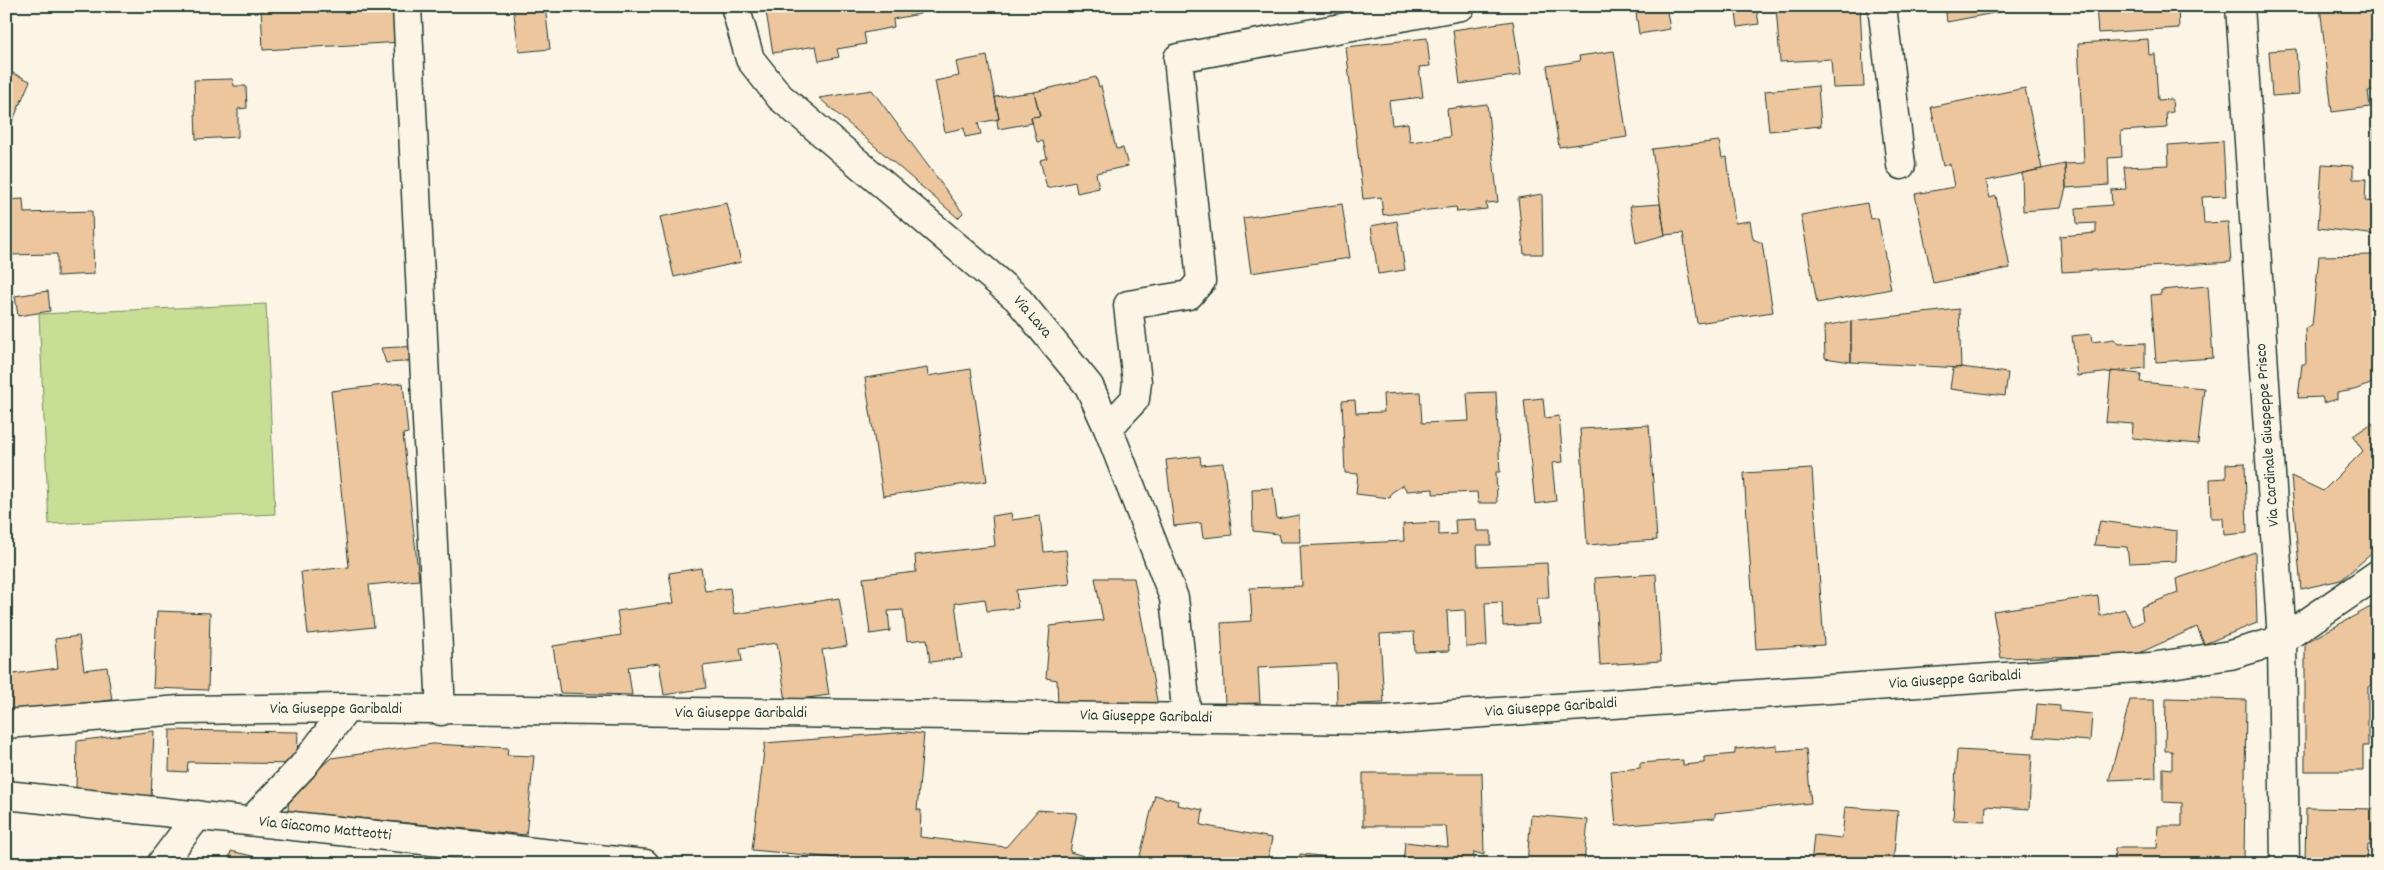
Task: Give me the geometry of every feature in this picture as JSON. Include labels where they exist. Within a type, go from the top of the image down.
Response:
[{"type":"street","points":[[408,6],[441,711]]},
{"type":"street","name":"Via Lava","points":[[735,6],[750,59],[780,98],[1017,298],[1090,386],[1174,598],[1187,717]]},
{"type":"street","points":[[1108,428],[1135,400],[1137,382],[1128,305],[1189,295],[1201,281],[1178,58],[1461,6]]},
{"type":"street","points":[[1882,6],[1901,165]]},
{"type":"street","name":"Via Cardinale Giuspeppe Prisco","points":[[2240,6],[2282,640],[2285,864]]},
{"type":"street","name":"Via Giuseppe Garibaldi","points":[[6,724],[180,710],[346,708],[441,711],[1381,720],[2141,668],[2230,654],[2282,640],[2378,574]]},
{"type":"street","points":[[250,821],[303,766],[346,708]]},
{"type":"street","name":"Via Giacomo Matteotti","points":[[6,795],[644,864]]},
{"type":"street","points":[[161,864],[198,815]]},
{"type":"green space","points":[[266,304],[275,514],[49,524],[39,314]]},
{"type":"building","points":[[261,6],[400,6],[402,42],[263,50]]},
{"type":"building","points":[[513,6],[545,6],[550,49],[519,52]]},
{"type":"building","points":[[765,6],[919,6],[920,14],[893,19],[894,27],[864,33],[866,44],[837,49],[839,57],[819,61],[816,46],[773,53]]},
{"type":"building","points":[[1635,6],[1666,6],[1670,29],[1639,34]]},
{"type":"building","points":[[1735,6],[1756,6],[1759,24],[1738,27]]},
{"type":"building","points":[[1776,6],[1860,6],[1864,87],[1833,88],[1831,59],[1780,62]]},
{"type":"building","points":[[1945,6],[2015,6],[2015,9],[1947,22]]},
{"type":"building","points":[[2096,6],[2178,6],[2179,28],[2098,33]]},
{"type":"building","points":[[2320,6],[2378,6],[2378,30],[2375,31],[2378,90],[2368,91],[2370,107],[2332,112]]},
{"type":"building","points":[[1513,21],[1521,75],[1460,84],[1453,30]]},
{"type":"building","points":[[1427,38],[1430,66],[1419,67],[1423,97],[1389,101],[1392,125],[1408,123],[1410,142],[1450,137],[1447,109],[1487,104],[1498,202],[1486,203],[1487,209],[1457,212],[1456,207],[1383,215],[1381,197],[1363,199],[1346,47]]},
{"type":"building","points":[[2148,39],[2149,55],[2155,54],[2158,100],[2172,99],[2173,112],[2166,113],[2167,128],[2121,131],[2122,157],[2108,158],[2109,185],[2066,188],[2065,164],[2084,163],[2078,43]]},
{"type":"building","points":[[2296,49],[2299,94],[2272,96],[2269,51]]},
{"type":"building","points":[[1614,51],[1627,137],[1559,147],[1547,66],[1580,61],[1579,56]]},
{"type":"building","points":[[987,56],[999,119],[978,123],[981,134],[965,137],[964,128],[945,132],[935,81],[959,76],[956,62]]},
{"type":"building","points":[[6,70],[30,81],[10,127],[6,125]]},
{"type":"building","points":[[1096,77],[1099,87],[1101,86],[1116,149],[1123,148],[1128,166],[1096,173],[1099,188],[1077,193],[1075,182],[1047,188],[1040,160],[1047,158],[1043,141],[1037,142],[1031,117],[1040,116],[1034,92]]},
{"type":"building","points":[[233,79],[234,86],[246,86],[247,108],[238,109],[238,137],[196,139],[194,80]]},
{"type":"building","points":[[1818,86],[1821,126],[1769,131],[1765,91]]},
{"type":"building","points":[[2025,88],[2042,169],[1986,181],[1990,198],[1996,196],[2010,268],[1933,283],[1915,194],[1954,187],[1950,164],[1943,166],[1931,107]]},
{"type":"building","points":[[872,90],[963,213],[958,218],[819,98]]},
{"type":"building","points":[[1034,92],[1040,116],[1031,117],[1032,123],[998,129],[997,119],[999,119],[995,97]]},
{"type":"building","points":[[2375,122],[2378,122],[2378,140],[2374,139]]},
{"type":"building","points":[[1719,141],[1722,158],[1727,157],[1735,223],[1750,221],[1753,239],[1762,243],[1773,312],[1697,323],[1683,233],[1665,235],[1652,149]]},
{"type":"building","points":[[2223,141],[2226,196],[2202,197],[2204,223],[2228,222],[2231,262],[2062,272],[2060,236],[2096,233],[2096,223],[2077,224],[2076,208],[2112,205],[2111,190],[2126,189],[2124,167],[2169,165],[2168,145]]},
{"type":"building","points":[[2065,164],[2066,188],[2061,208],[2023,211],[2022,173]]},
{"type":"building","points":[[2322,164],[2353,166],[2353,179],[2366,179],[2365,201],[2378,202],[2378,235],[2318,228]]},
{"type":"building","points":[[1542,194],[1543,254],[1524,254],[1518,198]]},
{"type":"building","points":[[23,199],[24,213],[92,211],[94,274],[57,276],[57,254],[6,255],[6,200]]},
{"type":"building","points":[[727,203],[741,262],[674,277],[660,217]]},
{"type":"building","points":[[1867,203],[1870,219],[1878,218],[1891,289],[1817,303],[1801,215]]},
{"type":"building","points":[[1342,204],[1350,258],[1251,273],[1243,218]]},
{"type":"building","points":[[1660,204],[1665,235],[1636,243],[1630,206]]},
{"type":"building","points":[[1397,221],[1405,270],[1378,274],[1371,226]]},
{"type":"building","points":[[2374,255],[2375,279],[2378,279],[2378,365],[2373,365],[2373,383],[2354,390],[2337,393],[2337,399],[2324,403],[2322,397],[2298,398],[2302,364],[2306,364],[2305,328],[2312,326],[2319,256]]},
{"type":"building","points":[[2208,286],[2213,358],[2156,362],[2151,295],[2161,294],[2161,290]]},
{"type":"building","points":[[48,291],[50,311],[18,316],[15,296]]},
{"type":"building","points":[[1959,309],[1961,368],[1851,362],[1851,321]]},
{"type":"building","points":[[1851,321],[1851,362],[1825,358],[1824,326]]},
{"type":"building","points":[[2091,334],[2092,342],[2114,339],[2118,344],[2145,343],[2145,368],[2077,376],[2072,336]]},
{"type":"building","points":[[419,346],[420,361],[386,363],[381,348]]},
{"type":"building","points":[[1961,367],[2008,373],[2005,396],[1950,389],[1953,368]]},
{"type":"building","points":[[927,368],[928,376],[971,369],[987,481],[883,496],[865,378]]},
{"type":"building","points":[[2111,371],[2141,374],[2140,382],[2204,388],[2198,444],[2132,438],[2133,424],[2106,422]]},
{"type":"building","points":[[403,383],[408,433],[403,434],[419,580],[369,585],[374,627],[308,634],[301,572],[349,567],[331,391]]},
{"type":"building","points":[[1420,392],[1422,423],[1469,421],[1467,393],[1496,392],[1500,472],[1496,472],[1497,503],[1478,503],[1477,492],[1433,494],[1433,489],[1407,491],[1403,485],[1391,493],[1390,498],[1356,494],[1358,474],[1345,473],[1342,401],[1355,400],[1356,413],[1384,412],[1383,394]]},
{"type":"building","points":[[1543,398],[1545,418],[1559,416],[1563,462],[1552,463],[1556,501],[1535,504],[1524,400]]},
{"type":"building","points":[[2372,423],[2378,430],[2378,548],[2341,580],[2301,589],[2291,476],[2323,491],[2363,451],[2353,436]]},
{"type":"building","points":[[1649,425],[1657,540],[1587,545],[1580,429]]},
{"type":"building","points":[[1200,456],[1201,465],[1223,463],[1232,535],[1203,538],[1201,523],[1174,526],[1166,460]]},
{"type":"building","points":[[2245,463],[2247,533],[2224,535],[2223,518],[2211,518],[2210,479],[2226,478],[2226,464]]},
{"type":"building","points":[[1812,469],[1824,645],[1756,649],[1744,473]]},
{"type":"building","points":[[1273,488],[1277,519],[1299,515],[1300,542],[1280,542],[1278,534],[1253,531],[1252,489]]},
{"type":"building","points":[[1011,513],[1012,520],[1040,516],[1044,552],[1066,550],[1070,584],[1016,590],[1018,608],[987,611],[985,599],[955,603],[962,658],[930,662],[927,639],[907,641],[903,610],[888,611],[890,631],[870,634],[863,578],[916,572],[915,555],[995,546],[992,516]]},
{"type":"building","points":[[1476,519],[1477,531],[1491,531],[1491,545],[1477,545],[1478,566],[1547,563],[1549,598],[1537,598],[1539,624],[1503,626],[1502,602],[1485,603],[1487,646],[1466,647],[1465,610],[1447,611],[1449,651],[1415,652],[1414,632],[1380,634],[1384,703],[1337,705],[1336,664],[1258,668],[1260,703],[1225,704],[1221,623],[1252,621],[1250,588],[1302,586],[1300,546],[1404,541],[1403,524],[1439,522],[1439,535],[1456,534],[1455,520]]},
{"type":"building","points":[[2100,521],[2177,531],[2176,561],[2129,563],[2127,547],[2094,545]]},
{"type":"building","points":[[2255,552],[2257,623],[2204,644],[2197,627],[2135,655],[2001,658],[1993,611],[2098,596],[2100,616],[2124,609],[2133,626],[2143,621],[2141,607],[2178,593],[2176,579]]},
{"type":"building","points":[[701,568],[705,591],[730,588],[734,614],[839,598],[847,646],[822,650],[829,695],[786,701],[777,643],[740,648],[742,661],[703,666],[706,688],[664,695],[659,663],[628,667],[632,695],[560,693],[553,646],[621,635],[617,611],[674,603],[669,573]]},
{"type":"building","points":[[1656,574],[1661,661],[1600,665],[1595,578]]},
{"type":"building","points":[[1095,578],[1134,578],[1158,706],[1058,704],[1057,680],[1046,678],[1050,626],[1103,620]]},
{"type":"building","points":[[2376,604],[2378,608],[2378,679],[2368,687],[2368,746],[2363,746],[2363,771],[2305,771],[2305,643]]},
{"type":"building","points":[[157,611],[210,613],[208,690],[153,688]]},
{"type":"building","points":[[79,636],[84,670],[107,667],[112,700],[6,713],[6,675],[58,668],[55,639]]},
{"type":"building","points":[[2166,698],[2246,700],[2244,864],[2114,864],[2115,848],[2157,848],[2158,826],[2182,826],[2182,803],[2163,802],[2163,768],[2172,769],[2172,751],[2165,751]]},
{"type":"building","points":[[2130,700],[2154,700],[2156,778],[2109,780]]},
{"type":"building","points":[[2037,704],[2060,706],[2060,711],[2092,714],[2090,741],[2034,737]]},
{"type":"building","points":[[170,730],[298,732],[297,764],[188,762],[187,772],[169,771]]},
{"type":"building","points":[[154,731],[151,799],[76,792],[77,741]]},
{"type":"building","points":[[908,732],[924,734],[917,810],[921,810],[920,837],[1006,847],[1038,810],[1077,813],[1070,852],[1084,856],[1082,864],[838,864],[838,858],[752,850],[765,743]]},
{"type":"building","points":[[433,744],[508,748],[507,755],[534,756],[526,835],[288,811],[289,796],[331,758]]},
{"type":"building","points":[[1777,745],[1777,751],[1806,749],[1811,803],[1715,813],[1715,818],[1616,826],[1611,771],[1640,768],[1640,763],[1683,760],[1683,765],[1704,763],[1704,757],[1735,754],[1735,749]]},
{"type":"building","points":[[1957,750],[2032,754],[2029,809],[1986,806],[1985,821],[1953,820]]},
{"type":"building","points":[[1363,773],[1482,773],[1484,855],[1474,852],[1473,864],[1403,864],[1405,842],[1448,847],[1446,826],[1363,826]]},
{"type":"building","points":[[1155,795],[1178,801],[1177,805],[1203,810],[1201,825],[1272,838],[1267,864],[1138,864]]},
{"type":"building","points":[[1845,807],[1898,811],[1893,864],[1811,864],[1814,835],[1842,838]]},
{"type":"building","points":[[2306,808],[2378,809],[2378,845],[2368,845],[2367,864],[2305,864]]},
{"type":"building","points":[[1531,815],[1588,820],[1584,864],[1514,864],[1514,862],[1527,863]]},
{"type":"building","points":[[231,851],[285,864],[228,864]]},
{"type":"building","points":[[1300,854],[1401,864],[1299,864]]},
{"type":"building","points":[[1721,860],[1722,864],[1683,864]]}]
